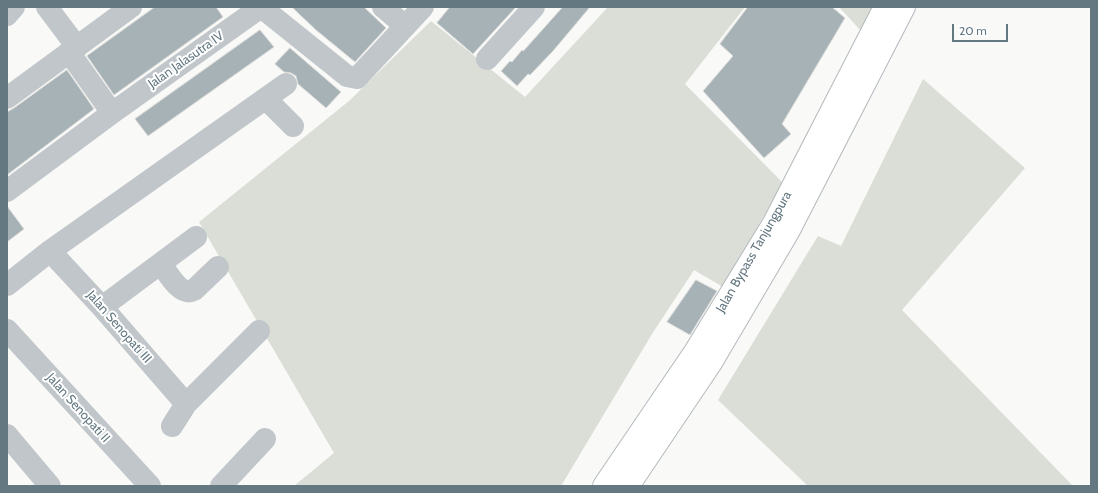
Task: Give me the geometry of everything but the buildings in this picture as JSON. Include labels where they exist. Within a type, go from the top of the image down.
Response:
[{"type":"highway","name":"Jalan Bypass Tanjungpura","points":[[604,486],[695,352],[774,223],[885,7]]},
{"type":"highway","name":"Jalan Bypass Tanjungpura","points":[[628,486],[712,361],[788,232],[904,7]]},
{"type":"street","points":[[7,15],[14,7]]},
{"type":"street","points":[[46,7],[112,113]]},
{"type":"street","points":[[7,98],[73,50],[112,16],[131,7]]},
{"type":"street","points":[[261,7],[347,76],[354,79],[357,78],[423,7]]},
{"type":"street","name":"Jalan Jalasutra IV","points":[[7,191],[112,113],[261,7]]},
{"type":"street","points":[[383,7],[405,26]]},
{"type":"street","points":[[487,59],[534,7]]},
{"type":"street","points":[[7,285],[50,251],[286,84]]},
{"type":"street","points":[[266,99],[293,126]]},
{"type":"street","points":[[102,307],[196,237]]},
{"type":"street","name":"Jalan Senopati III","points":[[50,251],[102,307],[186,404]]},
{"type":"street","points":[[161,264],[185,292],[191,292],[194,290],[218,267]]},
{"type":"street","name":"Jalan Senopati II","points":[[7,330],[150,486]]},
{"type":"street","points":[[172,426],[186,404],[259,331]]},
{"type":"street","points":[[7,435],[50,486]]},
{"type":"street","points":[[221,486],[265,439]]},
{"type":"shaded area","points":[[608,7],[745,7],[685,84],[783,183],[723,287],[694,270],[652,334],[561,486],[294,486],[334,453],[199,222],[349,101],[431,21],[525,97]]},
{"type":"shaded area","points":[[839,7],[874,7],[862,32]]},
{"type":"shaded area","points":[[923,79],[1025,168],[902,310],[1073,486],[808,486],[718,400],[818,236],[841,246]]}]
